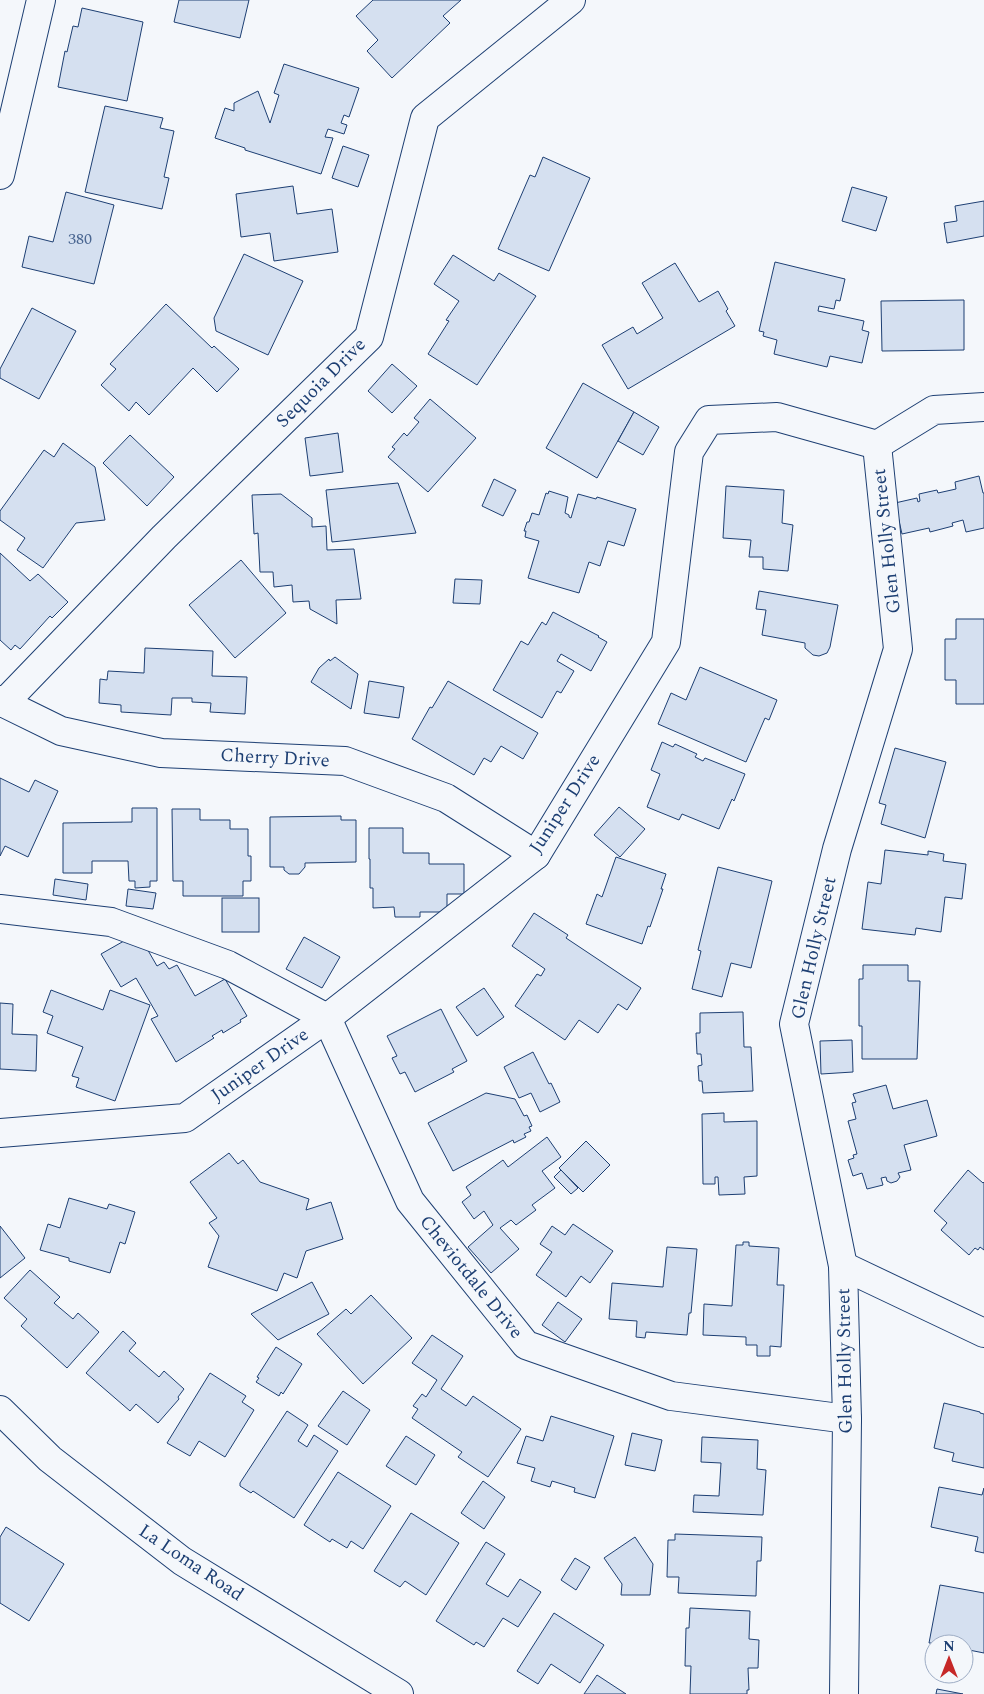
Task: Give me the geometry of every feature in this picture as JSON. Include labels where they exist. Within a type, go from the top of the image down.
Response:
[{"type":"street","points":[[0,175],[41,0]]},
{"type":"street","name":"Sequoia Drive","points":[[2,702],[164,537],[368,338],[425,118],[571,0]]},
{"type":"street","name":"Glen Holly Street","points":[[844,1694],[847,1419],[843,1266],[794,1024],[837,849],[898,649],[877,445],[934,410],[984,408]]},
{"type":"street","name":"Juniper Drive","points":[[0,1133],[185,1118],[327,1018],[536,856],[666,642],[689,452],[708,420],[777,417],[877,445]]},
{"type":"street","name":"Cherry Drive","points":[[2,702],[61,731],[161,753],[345,761],[446,798],[536,856]]},
{"type":"street","points":[[0,909],[111,922],[228,965],[327,1018]]},
{"type":"street","name":"Cheviotdale Drive","points":[[327,1018],[410,1201],[526,1345],[671,1396],[847,1419]]},
{"type":"street","points":[[843,1266],[984,1333]]},
{"type":"street","name":"La Loma Road","points":[[0,1410],[50,1459],[182,1561],[399,1694]]},
{"type":"building","points":[[179,0],[249,0],[240,38],[174,22]]},
{"type":"building","points":[[373,0],[461,0],[443,16],[450,23],[392,78],[367,51],[378,40],[356,16]]},
{"type":"building","points":[[82,8],[143,22],[127,101],[58,87],[65,51],[67,52],[73,26],[78,27]]},
{"type":"building","points":[[284,64],[359,88],[349,117],[344,115],[341,123],[347,125],[344,134],[328,129],[325,137],[333,138],[321,174],[245,150],[245,148],[215,138],[225,108],[234,111],[234,103],[258,91],[270,123],[279,95],[274,93]]},
{"type":"building","points":[[105,106],[163,118],[160,128],[174,131],[164,177],[169,178],[162,209],[85,192]]},
{"type":"building","points":[[343,146],[369,155],[358,187],[332,178]]},
{"type":"building","points":[[543,157],[590,178],[549,271],[498,249],[530,175],[535,177]]},
{"type":"building","points":[[293,186],[297,214],[332,209],[338,252],[274,261],[270,233],[241,237],[236,194]]},
{"type":"building","points":[[852,187],[887,197],[876,231],[842,221]]},
{"type":"building","points":[[66,192],[114,205],[94,284],[22,267],[29,236],[53,242]]},
{"type":"building","points":[[984,201],[984,236],[947,243],[944,223],[957,221],[955,206]]},
{"type":"building","points":[[244,254],[303,281],[268,355],[216,331],[214,318]]},
{"type":"building","points":[[453,255],[494,281],[499,273],[536,296],[477,385],[428,354],[449,321],[446,320],[459,301],[434,284]]},
{"type":"building","points":[[775,262],[845,279],[840,301],[836,300],[834,309],[819,306],[818,311],[864,321],[862,330],[869,332],[862,363],[830,356],[827,367],[774,354],[777,340],[763,336],[764,332],[759,331]]},
{"type":"building","points":[[675,263],[699,302],[718,291],[728,309],[726,311],[735,326],[628,389],[602,345],[633,327],[637,334],[663,318],[642,283]]},
{"type":"building","points":[[964,300],[964,350],[882,351],[881,301]]},
{"type":"building","points":[[166,304],[212,348],[214,346],[239,369],[217,392],[193,368],[149,415],[136,402],[129,411],[101,385],[116,369],[110,364]]},
{"type":"building","points":[[32,308],[76,331],[39,399],[0,378],[0,369]]},
{"type":"building","points":[[392,364],[417,386],[392,413],[368,391]]},
{"type":"building","points":[[583,383],[634,412],[597,478],[546,448]]},
{"type":"building","points":[[430,399],[476,438],[428,492],[388,457],[395,449],[392,447],[404,433],[407,436],[419,422],[414,418]]},
{"type":"building","points":[[634,412],[659,427],[643,455],[618,441]]},
{"type":"building","points":[[338,433],[343,472],[310,476],[305,438]]},
{"type":"building","points":[[130,435],[174,477],[147,506],[103,463]]},
{"type":"building","points":[[63,443],[95,467],[105,520],[76,523],[43,568],[17,550],[25,538],[0,520],[0,511],[44,450],[54,457]]},
{"type":"building","points":[[979,476],[984,493],[984,528],[966,532],[963,520],[952,523],[953,526],[930,532],[929,528],[902,534],[895,503],[917,498],[918,502],[920,501],[919,494],[937,490],[938,493],[956,489],[955,482]]},
{"type":"building","points":[[494,479],[516,490],[503,516],[482,506]]},
{"type":"building","points":[[398,483],[416,533],[332,542],[326,490]]},
{"type":"building","points":[[726,486],[784,490],[782,523],[793,525],[788,571],[763,569],[763,557],[749,557],[751,540],[723,538]]},
{"type":"building","points":[[549,491],[568,497],[565,513],[571,518],[578,494],[596,499],[597,497],[636,509],[624,546],[608,541],[600,566],[589,562],[579,593],[528,578],[539,541],[525,537],[526,531],[524,531],[532,513],[539,515],[546,493],[548,494]]},
{"type":"building","points":[[281,494],[312,518],[312,527],[326,526],[327,550],[354,549],[361,599],[336,600],[337,624],[310,609],[309,601],[293,602],[292,585],[274,587],[273,572],[260,572],[258,533],[254,534],[252,495]]},
{"type":"building","points":[[0,553],[30,581],[38,574],[68,602],[52,618],[50,616],[20,649],[15,645],[11,650],[0,640]]},
{"type":"building","points":[[241,560],[286,613],[235,658],[189,605]]},
{"type":"building","points":[[455,579],[482,580],[480,604],[453,603]]},
{"type":"building","points":[[759,591],[838,605],[830,647],[827,653],[819,656],[813,655],[805,648],[805,643],[762,635],[766,610],[756,609]]},
{"type":"building","points":[[553,612],[607,642],[591,671],[561,654],[557,661],[574,671],[561,693],[557,691],[542,718],[493,690],[521,641],[528,645],[542,622],[546,625]]},
{"type":"building","points":[[956,619],[984,619],[984,704],[956,704],[956,680],[945,680],[945,639],[956,639]]},
{"type":"building","points":[[145,648],[213,651],[212,676],[247,677],[245,714],[210,712],[211,703],[192,702],[192,698],[172,698],[171,715],[121,712],[121,705],[99,703],[100,679],[107,680],[108,671],[144,673]]},
{"type":"building","points":[[335,657],[358,674],[351,709],[311,682],[319,668],[329,659],[330,661]]},
{"type":"building","points":[[700,667],[777,700],[769,720],[765,718],[746,762],[658,724],[671,693],[686,700]]},
{"type":"building","points":[[369,681],[404,687],[399,718],[364,713]]},
{"type":"building","points":[[448,681],[538,733],[523,759],[501,746],[491,762],[484,758],[474,775],[412,739],[430,707],[432,708]]},
{"type":"building","points":[[662,742],[673,747],[675,744],[697,754],[695,757],[703,761],[705,758],[745,774],[734,801],[732,799],[719,829],[682,814],[679,820],[647,807],[660,774],[651,770]]},
{"type":"building","points":[[895,748],[946,762],[925,838],[881,824],[886,805],[879,803]]},
{"type":"building","points":[[0,778],[29,792],[35,780],[58,791],[28,857],[5,846],[0,856]]},
{"type":"building","points":[[619,807],[645,829],[620,857],[594,835]]},
{"type":"building","points":[[132,808],[157,808],[157,881],[150,881],[150,887],[135,888],[135,881],[129,881],[128,861],[92,861],[92,873],[63,873],[63,823],[132,822]]},
{"type":"building","points":[[172,809],[200,809],[200,820],[230,820],[230,829],[248,829],[248,856],[251,856],[251,881],[243,881],[243,896],[183,896],[183,881],[173,881]]},
{"type":"building","points":[[341,816],[341,820],[356,820],[356,862],[305,863],[305,867],[299,874],[289,874],[284,870],[284,867],[270,867],[270,817]]},
{"type":"building","points":[[369,828],[403,828],[403,853],[429,853],[429,864],[464,864],[464,894],[447,894],[447,912],[420,912],[420,917],[395,917],[394,907],[373,908],[373,888],[370,888]]},
{"type":"building","points":[[885,850],[928,855],[928,851],[944,854],[943,861],[966,864],[962,899],[945,897],[941,932],[916,928],[915,935],[862,929],[868,882],[881,884]]},
{"type":"building","points":[[616,857],[666,874],[650,927],[648,926],[642,944],[586,924],[597,894],[602,897]]},
{"type":"building","points":[[718,867],[772,881],[751,968],[731,963],[722,997],[692,989],[701,951],[698,950]]},
{"type":"building","points":[[55,879],[88,884],[86,900],[53,895]]},
{"type":"building","points":[[128,889],[156,893],[153,909],[126,906]]},
{"type":"building","points":[[222,898],[259,898],[259,932],[222,932]]},
{"type":"building","points":[[534,913],[568,935],[566,938],[641,988],[627,1010],[618,1004],[598,1033],[579,1020],[565,1040],[515,1006],[537,974],[541,976],[545,969],[512,946]]},
{"type":"building","points":[[138,933],[157,966],[164,962],[169,969],[177,965],[195,996],[225,979],[247,1016],[223,1033],[222,1030],[212,1036],[214,1038],[176,1062],[151,1019],[158,1016],[136,978],[121,987],[101,954]]},
{"type":"building","points":[[304,937],[340,957],[322,988],[286,969]]},
{"type":"building","points":[[863,965],[908,965],[908,981],[920,981],[917,1059],[862,1059],[862,1026],[859,1026],[859,979],[863,979]]},
{"type":"building","points":[[484,988],[504,1017],[477,1036],[456,1007]]},
{"type":"building","points":[[51,990],[103,1010],[110,990],[150,1005],[115,1101],[76,1087],[79,1078],[72,1076],[83,1047],[47,1033],[53,1016],[43,1012]]},
{"type":"building","points":[[0,1003],[13,1004],[12,1034],[37,1035],[36,1071],[0,1069]]},
{"type":"building","points":[[441,1009],[467,1061],[452,1069],[454,1072],[415,1092],[405,1072],[400,1074],[392,1058],[397,1056],[387,1036]]},
{"type":"building","points":[[743,1012],[744,1047],[751,1047],[753,1091],[703,1093],[702,1081],[699,1081],[698,1066],[702,1065],[701,1054],[697,1054],[696,1033],[700,1033],[700,1013]]},
{"type":"building","points":[[852,1040],[853,1072],[821,1074],[820,1041]]},
{"type":"building","points":[[533,1052],[560,1102],[540,1112],[531,1093],[519,1098],[504,1067]]},
{"type":"building","points":[[886,1085],[893,1109],[927,1100],[937,1136],[904,1145],[911,1170],[898,1173],[900,1177],[897,1181],[891,1183],[887,1181],[886,1177],[881,1178],[883,1185],[867,1189],[862,1173],[853,1176],[848,1160],[854,1158],[853,1155],[857,1154],[848,1121],[856,1119],[852,1103],[856,1102],[853,1094]]},
{"type":"building","points":[[486,1093],[515,1099],[524,1116],[527,1115],[532,1126],[529,1127],[531,1131],[524,1134],[526,1137],[514,1143],[513,1140],[453,1171],[428,1123]]},
{"type":"building","points":[[724,1113],[724,1122],[757,1121],[757,1176],[744,1177],[745,1194],[719,1195],[718,1177],[715,1177],[715,1184],[703,1184],[702,1114]]},
{"type":"building","points":[[547,1137],[561,1157],[542,1171],[555,1188],[532,1205],[536,1210],[516,1225],[511,1220],[500,1228],[519,1249],[491,1273],[468,1247],[493,1225],[484,1211],[474,1219],[462,1202],[471,1195],[466,1187],[503,1160],[508,1167]]},
{"type":"building","points":[[586,1141],[610,1165],[583,1192],[559,1168]]},
{"type":"building","points":[[229,1153],[238,1164],[243,1160],[260,1182],[309,1199],[306,1210],[331,1202],[343,1239],[306,1251],[297,1278],[284,1273],[277,1291],[208,1267],[219,1236],[209,1223],[217,1218],[190,1182]]},
{"type":"building","points":[[561,1170],[578,1188],[571,1194],[554,1177]]},
{"type":"building","points":[[968,1170],[984,1182],[984,1250],[980,1247],[978,1250],[975,1248],[969,1255],[941,1230],[947,1223],[934,1211]]},
{"type":"building","points":[[69,1198],[107,1209],[109,1204],[135,1212],[125,1244],[120,1242],[110,1273],[40,1250],[48,1224],[60,1228]]},
{"type":"building","points":[[573,1224],[613,1251],[590,1283],[581,1276],[566,1297],[536,1275],[552,1252],[540,1244],[552,1226],[565,1235]]},
{"type":"building","points":[[0,1226],[25,1258],[0,1278]]},
{"type":"building","points":[[743,1242],[749,1242],[749,1246],[779,1248],[777,1285],[784,1285],[781,1347],[770,1346],[770,1356],[757,1356],[757,1345],[746,1345],[746,1337],[703,1335],[704,1304],[732,1306],[736,1245],[743,1245]]},
{"type":"building","points":[[667,1247],[697,1249],[687,1335],[646,1332],[645,1338],[636,1337],[637,1321],[609,1319],[612,1283],[663,1287]]},
{"type":"building","points":[[30,1270],[60,1297],[54,1303],[73,1319],[78,1313],[99,1332],[67,1368],[21,1326],[27,1319],[4,1298]]},
{"type":"building","points":[[312,1282],[329,1314],[278,1340],[251,1314]]},
{"type":"building","points":[[371,1295],[412,1338],[363,1384],[317,1334],[346,1309],[351,1314]]},
{"type":"building","points":[[558,1302],[582,1319],[565,1342],[542,1325]]},
{"type":"building","points":[[123,1331],[136,1343],[129,1351],[159,1377],[164,1371],[184,1389],[178,1397],[179,1399],[158,1423],[136,1404],[130,1411],[86,1373]]},
{"type":"building","points":[[432,1335],[463,1356],[441,1389],[466,1406],[473,1396],[521,1429],[488,1477],[458,1457],[462,1452],[412,1418],[418,1409],[413,1406],[422,1394],[426,1397],[437,1380],[412,1363]]},
{"type":"building","points":[[276,1347],[302,1364],[283,1394],[281,1392],[279,1396],[256,1382],[259,1378],[257,1377]]},
{"type":"building","points":[[210,1373],[246,1396],[242,1402],[254,1410],[225,1457],[199,1441],[190,1456],[167,1443]]},
{"type":"building","points":[[343,1391],[370,1410],[347,1445],[318,1426]]},
{"type":"building","points":[[944,1403],[984,1414],[984,1468],[952,1461],[954,1453],[934,1448]]},
{"type":"building","points":[[287,1411],[308,1425],[298,1441],[307,1447],[314,1435],[338,1451],[294,1518],[253,1491],[251,1493],[240,1486],[240,1483]]},
{"type":"building","points":[[551,1416],[614,1436],[595,1498],[574,1492],[575,1488],[552,1481],[550,1487],[531,1481],[535,1468],[517,1463],[526,1436],[543,1441]]},
{"type":"building","points":[[632,1433],[662,1440],[655,1471],[625,1465]]},
{"type":"building","points":[[406,1436],[435,1455],[416,1485],[386,1466]]},
{"type":"building","points":[[702,1437],[758,1440],[757,1469],[766,1470],[763,1515],[693,1512],[694,1495],[719,1496],[721,1463],[701,1462]]},
{"type":"building","points":[[338,1472],[391,1506],[363,1549],[351,1541],[347,1548],[332,1539],[330,1542],[304,1525]]},
{"type":"building","points":[[483,1481],[505,1497],[484,1529],[461,1513]]},
{"type":"building","points":[[939,1487],[982,1495],[984,1488],[984,1553],[975,1551],[978,1537],[931,1527]]},
{"type":"building","points":[[411,1513],[459,1543],[426,1595],[405,1581],[400,1587],[374,1571]]},
{"type":"building","points":[[6,1527],[64,1564],[29,1621],[0,1603],[0,1537]]},
{"type":"building","points":[[675,1534],[762,1537],[761,1561],[757,1561],[756,1596],[678,1593],[679,1577],[667,1577],[668,1540],[675,1540]]},
{"type":"building","points":[[635,1537],[653,1564],[650,1595],[621,1595],[622,1584],[604,1558]]},
{"type":"building","points":[[486,1542],[505,1554],[486,1584],[508,1597],[520,1579],[541,1592],[518,1627],[503,1618],[484,1647],[476,1642],[474,1645],[436,1621]]},
{"type":"building","points":[[575,1558],[590,1567],[576,1590],[561,1580]]},
{"type":"building","points":[[940,1585],[984,1593],[984,1653],[974,1651],[974,1634],[931,1634]]},
{"type":"building","points":[[690,1608],[750,1611],[749,1639],[759,1640],[758,1668],[748,1668],[749,1690],[747,1690],[747,1694],[690,1694],[691,1666],[685,1666],[686,1628],[689,1628]]},
{"type":"building","points":[[554,1613],[604,1645],[580,1683],[551,1664],[538,1684],[517,1671]]},
{"type":"building","points":[[597,1675],[626,1694],[584,1694]]},
{"type":"building","points":[[937,1689],[963,1694],[936,1694]]}]
